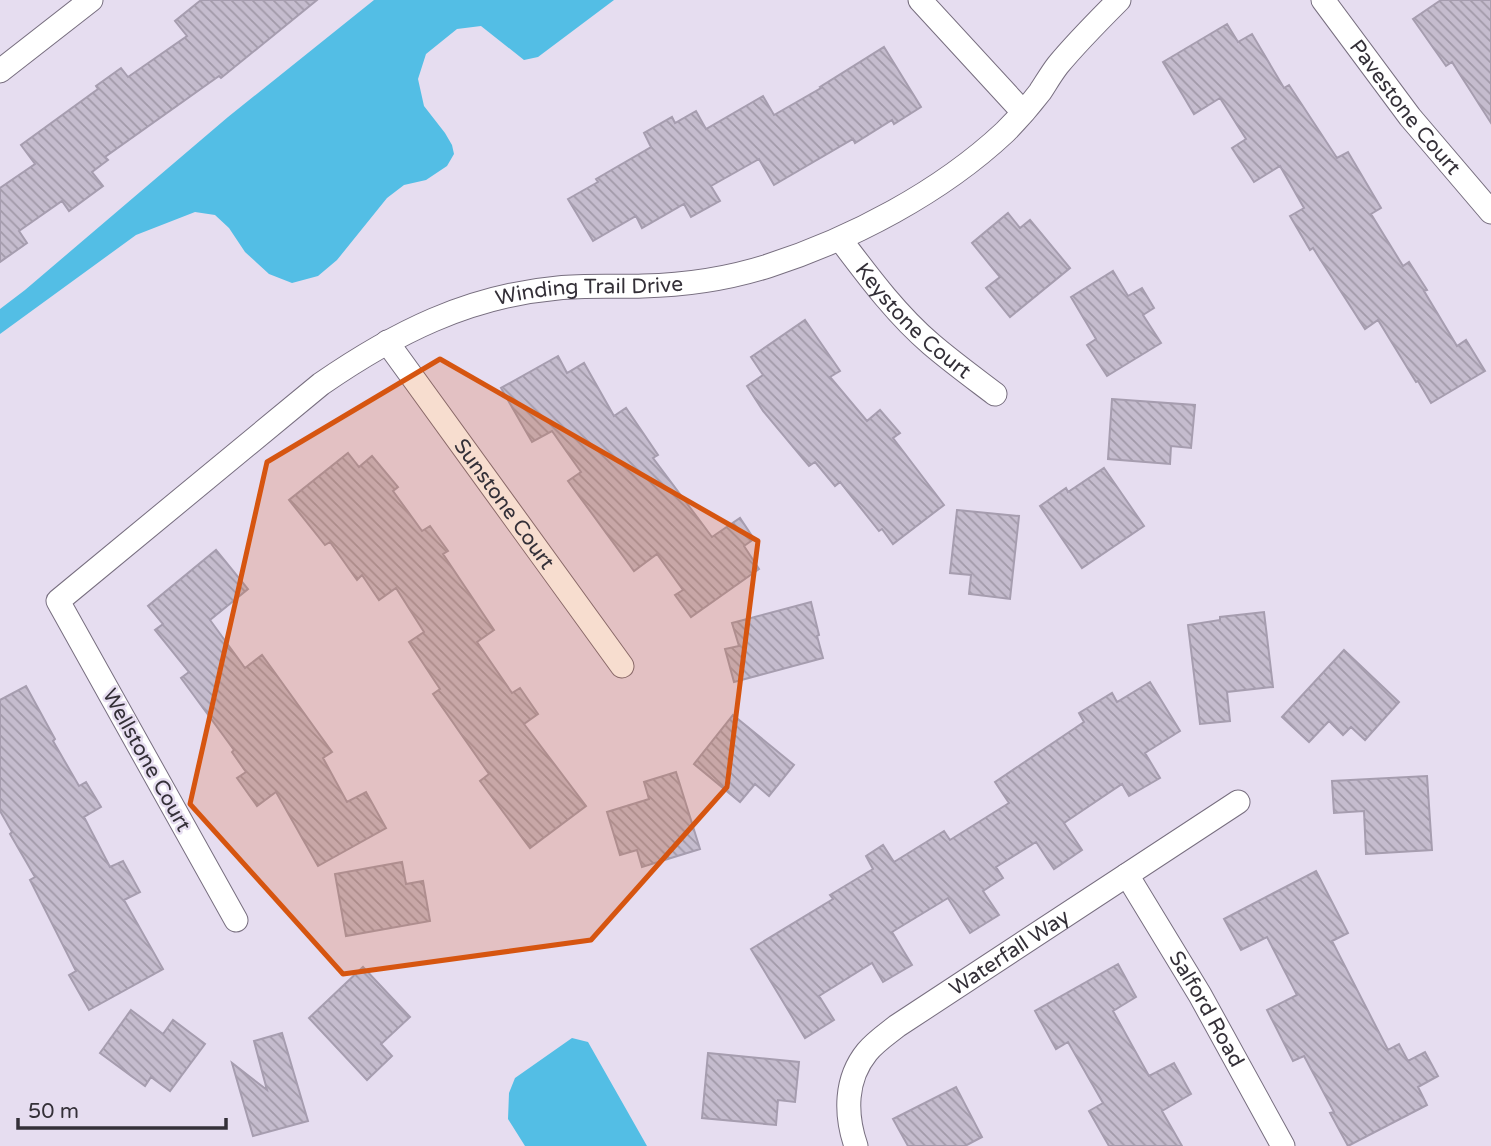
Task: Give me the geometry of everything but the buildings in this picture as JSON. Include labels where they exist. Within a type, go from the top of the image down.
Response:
[{"type":"street","points":[[0,71],[91,0]]},
{"type":"street","points":[[920,0],[1023,112]]},
{"type":"street","name":"Winding Trail Drive","points":[[58,601],[321,384],[357,359],[435,318],[528,291],[561,287],[688,283],[714,278],[767,266],[867,226],[958,171],[1006,130],[1086,33],[1119,0]]},
{"type":"street","name":"Pavestone Court","points":[[1323,0],[1410,117],[1491,212]]},
{"type":"street","name":"Keystone Court","points":[[840,239],[902,316],[931,344],[995,394]]},
{"type":"street","name":"Sunstone Court","points":[[387,342],[622,666]]},
{"type":"street","name":"Wellstone Court","points":[[58,601],[236,919]]},
{"type":"street","name":"Waterfall Way","points":[[856,1146],[851,1132],[849,1098],[855,1070],[867,1051],[897,1026],[1238,802]]},
{"type":"street","name":"Salford Road","points":[[1127,875],[1200,995],[1283,1146]]},
{"type":"highlighted area","points":[[440,359],[758,541],[727,787],[591,940],[343,974],[190,804],[267,462]]},
{"type":"water","points":[[374,0],[614,0],[538,57],[524,60],[481,26],[457,29],[426,54],[418,79],[424,106],[445,133],[454,154],[447,166],[426,180],[404,185],[387,198],[337,260],[318,276],[292,283],[269,274],[245,252],[229,228],[215,215],[195,212],[136,235],[0,334],[0,309],[228,117]]},
{"type":"water","points":[[572,1038],[588,1042],[647,1146],[525,1146],[508,1119],[509,1093],[515,1078]]}]
